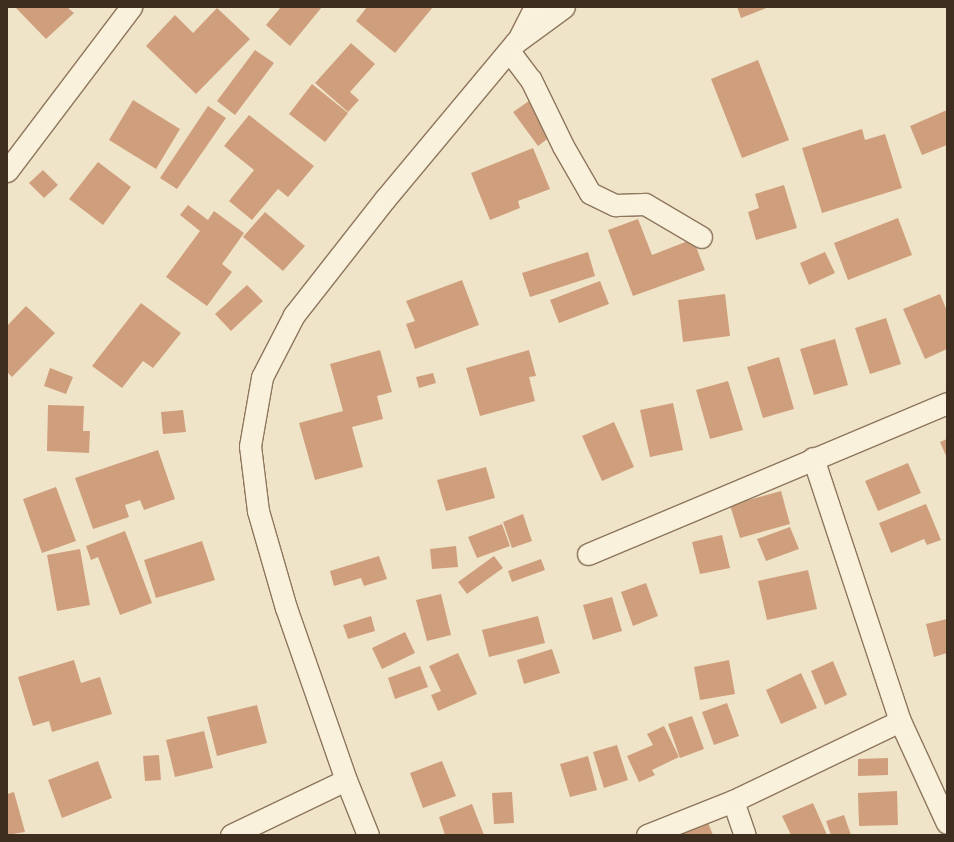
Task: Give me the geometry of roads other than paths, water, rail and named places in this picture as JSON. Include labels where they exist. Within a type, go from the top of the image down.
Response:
[{"type":"street","points":[[7,171],[131,7]]},
{"type":"street","points":[[368,835],[346,780],[286,608],[258,511],[250,446],[262,377],[294,315],[385,199],[513,46],[535,7]]},
{"type":"street","points":[[513,46],[564,7]]},
{"type":"street","points":[[513,46],[563,146],[590,193],[615,205],[645,204],[701,237]]},
{"type":"street","points":[[588,554],[813,458],[947,403]]},
{"type":"street","points":[[813,458],[900,721],[947,823]]},
{"type":"street","points":[[647,835],[733,801],[900,721]]},
{"type":"street","points":[[231,835],[346,780]]},
{"type":"street","points":[[733,801],[745,835]]}]
